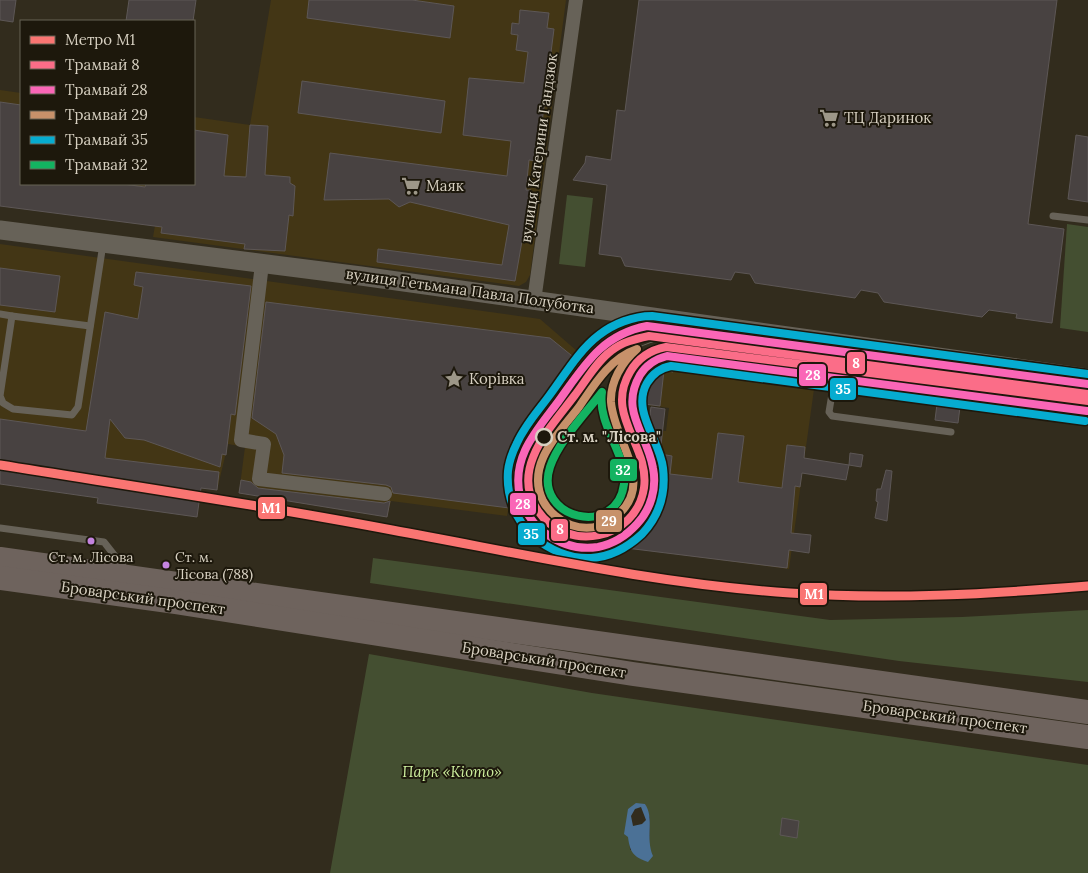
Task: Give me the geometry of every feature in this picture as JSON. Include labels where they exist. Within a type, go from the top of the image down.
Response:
[{"type":"highway","name":"Броварський проспект","points":[[0,559],[1088,712]]},
{"type":"highway","name":"Броварський проспект","points":[[0,578],[176,602],[633,674],[1088,737]]},
{"type":"street","name":"вулиця Катерини Гандзюк","points":[[534,301],[576,0]]},
{"type":"street","name":"вулиця Гетьмана Павла Полуботка","points":[[0,230],[262,264],[1088,378]]},
{"type":"street","points":[[262,264],[242,440],[264,444],[258,479],[385,494]]},
{"type":"lane","points":[[1053,216],[1088,220]]},
{"type":"lane","points":[[12,316],[0,396],[3,402],[13,409],[68,415],[76,412],[103,243]]},
{"type":"lane","points":[[0,314],[90,326]]},
{"type":"lane","points":[[840,345],[830,415],[951,432]]},
{"type":"lane","points":[[0,528],[104,542],[131,576]]},
{"type":"shaded area","points":[[271,0],[566,0],[530,275],[526,282],[519,286],[153,237],[156,220],[0,199],[0,90],[20,93],[20,185],[195,185],[195,117],[250,125]]},
{"type":"shaded area","points":[[0,244],[540,319],[592,364],[519,456],[507,516],[391,501],[387,517],[239,493],[245,447],[228,444],[217,490],[104,476],[0,457]]},
{"type":"shaded area","points":[[675,353],[816,375],[789,569],[604,545],[620,538],[630,530],[646,508],[653,488],[652,466],[638,428],[666,431],[669,408],[628,402],[634,376],[641,366],[651,359],[663,354]]},
{"type":"green space","points":[[567,195],[593,198],[585,267],[559,264]]},
{"type":"green space","points":[[1067,224],[1088,227],[1088,332],[1060,328]]},
{"type":"green space","points":[[373,558],[830,620],[962,617],[1088,610],[1088,682],[899,661],[370,583]]},
{"type":"green space","name":"Парк «Кіото»","points":[[369,654],[592,693],[1088,765],[1088,873],[330,873]],"holes":[[[645,804],[650,818],[649,845],[630,850],[628,809]]]},
{"type":"water","points":[[636,803],[645,804],[648,810],[653,856],[648,862],[633,853],[628,837],[624,834],[628,809]],"holes":[[[641,807],[646,820],[642,824],[633,826],[631,816],[635,809]]]},
{"type":"building","points":[[0,0],[16,0],[13,22],[0,20]]},
{"type":"building","points":[[129,0],[196,0],[193,20],[126,20]]},
{"type":"building","points":[[309,0],[412,0],[454,6],[450,38],[307,18]]},
{"type":"building","name":"ТЦ Даринок","points":[[639,0],[1057,0],[1028,224],[1064,229],[1052,323],[1016,318],[1017,314],[989,310],[982,317],[884,302],[878,293],[861,290],[855,298],[755,283],[750,274],[735,272],[731,280],[625,266],[621,257],[599,254],[607,185],[573,180],[585,163],[586,156],[611,160],[617,110],[625,111]]},
{"type":"building","points":[[520,10],[549,13],[547,28],[554,29],[537,161],[529,160],[526,190],[531,190],[515,281],[377,262],[378,249],[502,265],[509,225],[410,202],[399,207],[389,199],[324,200],[330,153],[507,176],[511,141],[463,135],[469,78],[524,83],[528,52],[516,50],[518,35],[511,34],[512,23],[519,24]]},
{"type":"building","points":[[302,81],[445,101],[441,133],[298,113]]},
{"type":"building","points":[[0,102],[20,105],[20,185],[130,185],[145,187],[146,185],[195,185],[195,130],[228,135],[224,176],[246,177],[250,125],[268,126],[265,175],[290,177],[290,183],[295,186],[293,216],[289,215],[285,251],[244,249],[245,244],[161,233],[162,227],[0,206]]},
{"type":"building","points":[[1076,135],[1088,137],[1088,202],[1068,199]]},
{"type":"building","points":[[0,268],[60,276],[55,312],[0,305]]},
{"type":"building","points":[[136,272],[251,286],[235,415],[231,414],[226,455],[222,454],[220,467],[144,440],[125,438],[110,419],[105,458],[219,472],[217,490],[201,488],[197,517],[97,503],[98,498],[0,484],[0,419],[86,431],[105,312],[138,319],[143,287],[134,285]]},
{"type":"building","points":[[266,302],[550,338],[587,368],[516,454],[509,508],[393,493],[391,487],[386,485],[282,473],[284,455],[276,434],[252,418]]},
{"type":"building","points":[[675,353],[673,372],[664,370],[660,406],[628,402],[634,376],[641,366],[663,354]]},
{"type":"building","points":[[938,396],[961,399],[958,423],[935,420]]},
{"type":"building","points":[[651,407],[665,409],[660,454],[672,456],[670,474],[712,479],[718,433],[744,436],[738,482],[782,488],[787,445],[805,447],[804,458],[849,465],[846,480],[802,473],[800,487],[795,486],[791,533],[811,535],[809,553],[789,550],[787,568],[610,546],[629,530],[646,508],[653,488],[652,466],[638,428],[648,429]]},
{"type":"building","points":[[850,453],[863,455],[861,467],[849,465]]},
{"type":"building","points":[[886,470],[892,471],[887,521],[875,518],[878,502],[876,501],[877,489],[881,489]]},
{"type":"building","points":[[241,480],[251,482],[258,488],[384,503],[390,501],[387,517],[239,493]]},
{"type":"building","points":[[782,818],[799,821],[797,838],[780,835]]},
{"type":"tram line","name":"35","points":[[1085,421],[671,366],[663,368],[654,374],[647,383],[643,394],[644,415],[661,457],[664,477],[662,495],[657,512],[642,534],[631,543],[605,556],[583,558],[560,553],[539,541],[527,530],[517,515],[510,498],[509,464],[520,436],[528,424],[572,364],[592,341],[617,324],[638,317],[652,316],[1088,374]]},
{"type":"tram line","name":"28","points":[[1087,411],[667,356],[648,365],[640,375],[634,388],[633,411],[650,455],[654,483],[652,498],[646,512],[633,528],[604,546],[584,548],[563,543],[545,533],[530,517],[522,502],[518,482],[519,469],[534,434],[585,365],[605,345],[617,337],[631,330],[647,326],[1088,384]]},
{"type":"tram line","name":"8","points":[[1088,394],[649,336],[624,343],[615,348],[596,366],[545,435],[537,449],[531,464],[528,480],[530,495],[538,511],[551,524],[566,533],[582,536],[599,535],[615,529],[628,520],[638,506],[644,488],[644,472],[641,458],[625,417],[622,403],[623,388],[633,367],[641,359],[655,350],[666,347],[1088,401]]},
{"type":"tram line","points":[[626,427],[635,483],[628,505],[615,520],[598,527],[579,527],[561,521],[547,509],[539,492],[539,471],[546,453],[617,362],[637,348],[666,338]]},
{"type":"tram line","name":"29","points":[[637,349],[626,360],[618,373],[611,395],[614,417],[630,464],[633,479],[632,493],[625,507],[611,520],[597,526],[587,528],[576,527],[555,516],[543,501],[538,475],[541,462],[554,439],[604,373],[627,353],[637,349]]},
{"type":"tram line","name":"32","points":[[602,392],[604,417],[622,462],[624,484],[618,501],[607,512],[593,517],[578,516],[564,510],[553,499],[548,485],[550,467],[559,448],[602,392]]},
{"type":"metro line","name":"M1","points":[[0,465],[294,512],[590,567],[740,589],[827,595],[902,596],[977,594],[1088,586]]},
{"type":"place","name":"ТЦ Даринок","points":[[829,118]]},
{"type":"place","name":"Маяк","points":[[411,186]]},
{"type":"place","name":"Корівка","points":[[454,379]]},
{"type":"place","name":"Ст. м. \"Лісова\"","points":[[544,437]]},
{"type":"place","name":"Ст. м. Лісова","points":[[91,541]]},
{"type":"place","name":"Ст. м. Лісова (788)","points":[[166,565]]}]
